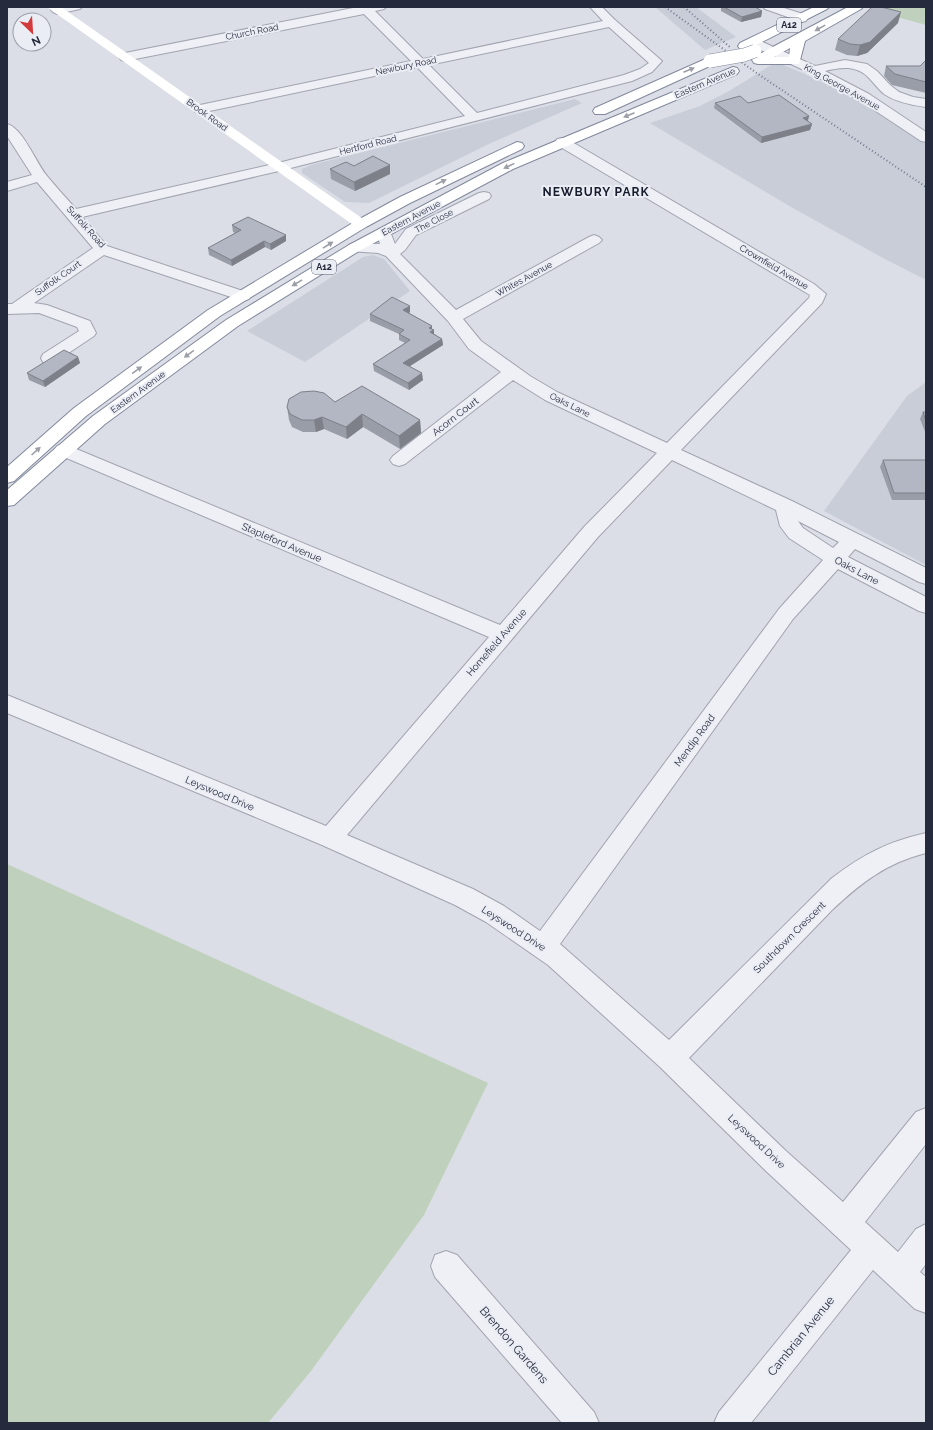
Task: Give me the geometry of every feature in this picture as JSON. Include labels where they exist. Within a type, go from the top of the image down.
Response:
[{"type":"main road","name":"Eastern Avenue","points":[[673,88],[710,61],[744,55],[802,18],[823,7]]},
{"type":"main road","name":"Eastern Avenue","points":[[7,500],[99,420],[232,323],[354,248],[508,166],[557,134],[673,88],[733,71],[753,50],[774,51],[857,7]]},
{"type":"main road","name":"Brook Road","points":[[55,9],[200,109],[279,167],[361,224]]},
{"type":"main road","points":[[753,50],[795,61],[796,49],[800,38]]},
{"type":"main road","points":[[587,116],[625,100],[648,98],[673,88]]},
{"type":"main road","name":"Eastern Avenue","points":[[7,477],[80,412],[214,313],[361,224],[412,197],[533,139]]},
{"type":"street","points":[[55,9],[76,7]]},
{"type":"street","name":"Church Road","points":[[125,57],[366,8],[380,7]]},
{"type":"street","points":[[596,7],[611,23]]},
{"type":"street","points":[[769,7],[802,18]]},
{"type":"street","points":[[366,8],[475,118]]},
{"type":"street","name":"Hertford Road","points":[[74,214],[279,167],[475,118],[628,78],[645,72],[653,66],[656,61],[611,23]]},
{"type":"street","name":"Newbury Road","points":[[200,109],[611,23]]},
{"type":"street","name":"King George Avenue","points":[[753,50],[774,51],[814,70],[864,97],[926,138]]},
{"type":"street","points":[[814,70],[840,64],[862,66],[873,73],[885,88],[902,98],[914,102],[926,103]]},
{"type":"street","name":"Crownfield Avenue","points":[[557,134],[818,294],[816,300],[668,452]]},
{"type":"street","name":"Suffolk Road","points":[[10,136],[40,177],[74,214],[102,249],[244,296]]},
{"type":"street","points":[[7,187],[40,177]]},
{"type":"street","name":"The Close","points":[[391,253],[400,247],[411,232],[484,196]]},
{"type":"street","name":"Oaks Lane","points":[[384,232],[385,239],[391,253],[454,318],[475,345],[512,372],[551,396],[785,506],[926,577]]},
{"type":"street","name":"Whites Avenue","points":[[454,318],[594,240]]},
{"type":"street","points":[[354,248],[380,249],[391,253]]},
{"type":"street","name":"Suffolk Court","points":[[11,309],[102,249]]},
{"type":"street","name":"Suffolk Court","points":[[11,309],[41,308],[84,324],[88,333],[49,358]]},
{"type":"street","name":"Acorn Court","points":[[399,460],[512,372]]},
{"type":"street","name":"Stapleford Avenue","points":[[63,450],[502,634]]},
{"type":"street","name":"Homefield Avenue","points":[[330,838],[502,634],[591,532],[668,452]]},
{"type":"street","name":"Oaks Lane","points":[[785,506],[790,526],[796,533],[835,559],[926,606]]},
{"type":"street","name":"Mendip Road","points":[[543,947],[786,614],[852,540]]},
{"type":"street","name":"Leyswood Drive","points":[[7,704],[330,838],[464,897],[495,914],[557,957],[670,1058],[776,1161],[926,1298]]},
{"type":"street","name":"Southdown Crescent","points":[[670,1058],[844,882],[884,856],[913,845],[926,843]]},
{"type":"street","points":[[845,1223],[926,1122]]},
{"type":"street","points":[[900,1274],[926,1239]]},
{"type":"street","name":"Cambrian Avenue","points":[[730,1423],[872,1248]]},
{"type":"street","name":"Brendon Gardens","points":[[446,1266],[582,1423]]},
{"type":"shaded area","points":[[655,7],[696,7],[736,37],[705,50]]},
{"type":"shaded area","points":[[776,62],[846,93],[926,144],[926,280],[791,207],[650,123],[700,106],[729,91]]},
{"type":"shaded area","points":[[575,99],[582,103],[491,143],[369,203],[345,202],[302,173],[302,169],[311,165]]},
{"type":"shaded area","points":[[373,255],[384,259],[410,291],[305,362],[247,331],[363,257]]},
{"type":"shaded area","points":[[926,382],[926,565],[824,511],[907,396]]},
{"type":"green space","points":[[882,7],[926,7],[926,25],[875,11]]},
{"type":"green space","points":[[7,864],[488,1083],[424,1215],[311,1371],[268,1423],[7,1423]]},
{"type":"building","points":[[724,7],[755,7],[762,11],[742,17]]},
{"type":"building","points":[[872,7],[881,7],[901,12],[870,42],[860,45],[850,44],[838,39]]},
{"type":"building","points":[[926,60],[926,82],[895,74],[886,66],[920,66]]},
{"type":"building","points":[[779,95],[809,116],[803,118],[812,124],[762,137],[715,103],[740,96],[748,103]]},
{"type":"building","points":[[373,156],[390,165],[354,182],[330,169],[346,162],[354,166]]},
{"type":"building","points":[[248,217],[286,235],[270,244],[264,241],[231,260],[208,248],[241,230],[232,225]]},
{"type":"building","points":[[392,297],[410,306],[403,310],[432,326],[429,328],[434,330],[430,332],[442,339],[403,363],[422,373],[408,383],[373,364],[410,340],[399,334],[404,330],[370,314]]},
{"type":"building","points":[[64,350],[78,357],[43,381],[27,373]]},
{"type":"building","points":[[362,386],[420,420],[399,436],[362,414],[346,427],[322,417],[314,420],[302,420],[290,414],[287,407],[289,399],[301,392],[314,391],[324,393],[335,402]]},
{"type":"building","points":[[923,412],[926,412],[926,421]]},
{"type":"building","points":[[883,460],[926,460],[926,493],[894,493]]},
{"type":"railway","points":[[665,7],[758,74],[926,187]]},
{"type":"railway","points":[[684,7],[731,48]]},
{"type":"district","name":"NEWBURY PARK","points":[[596,192]]}]
